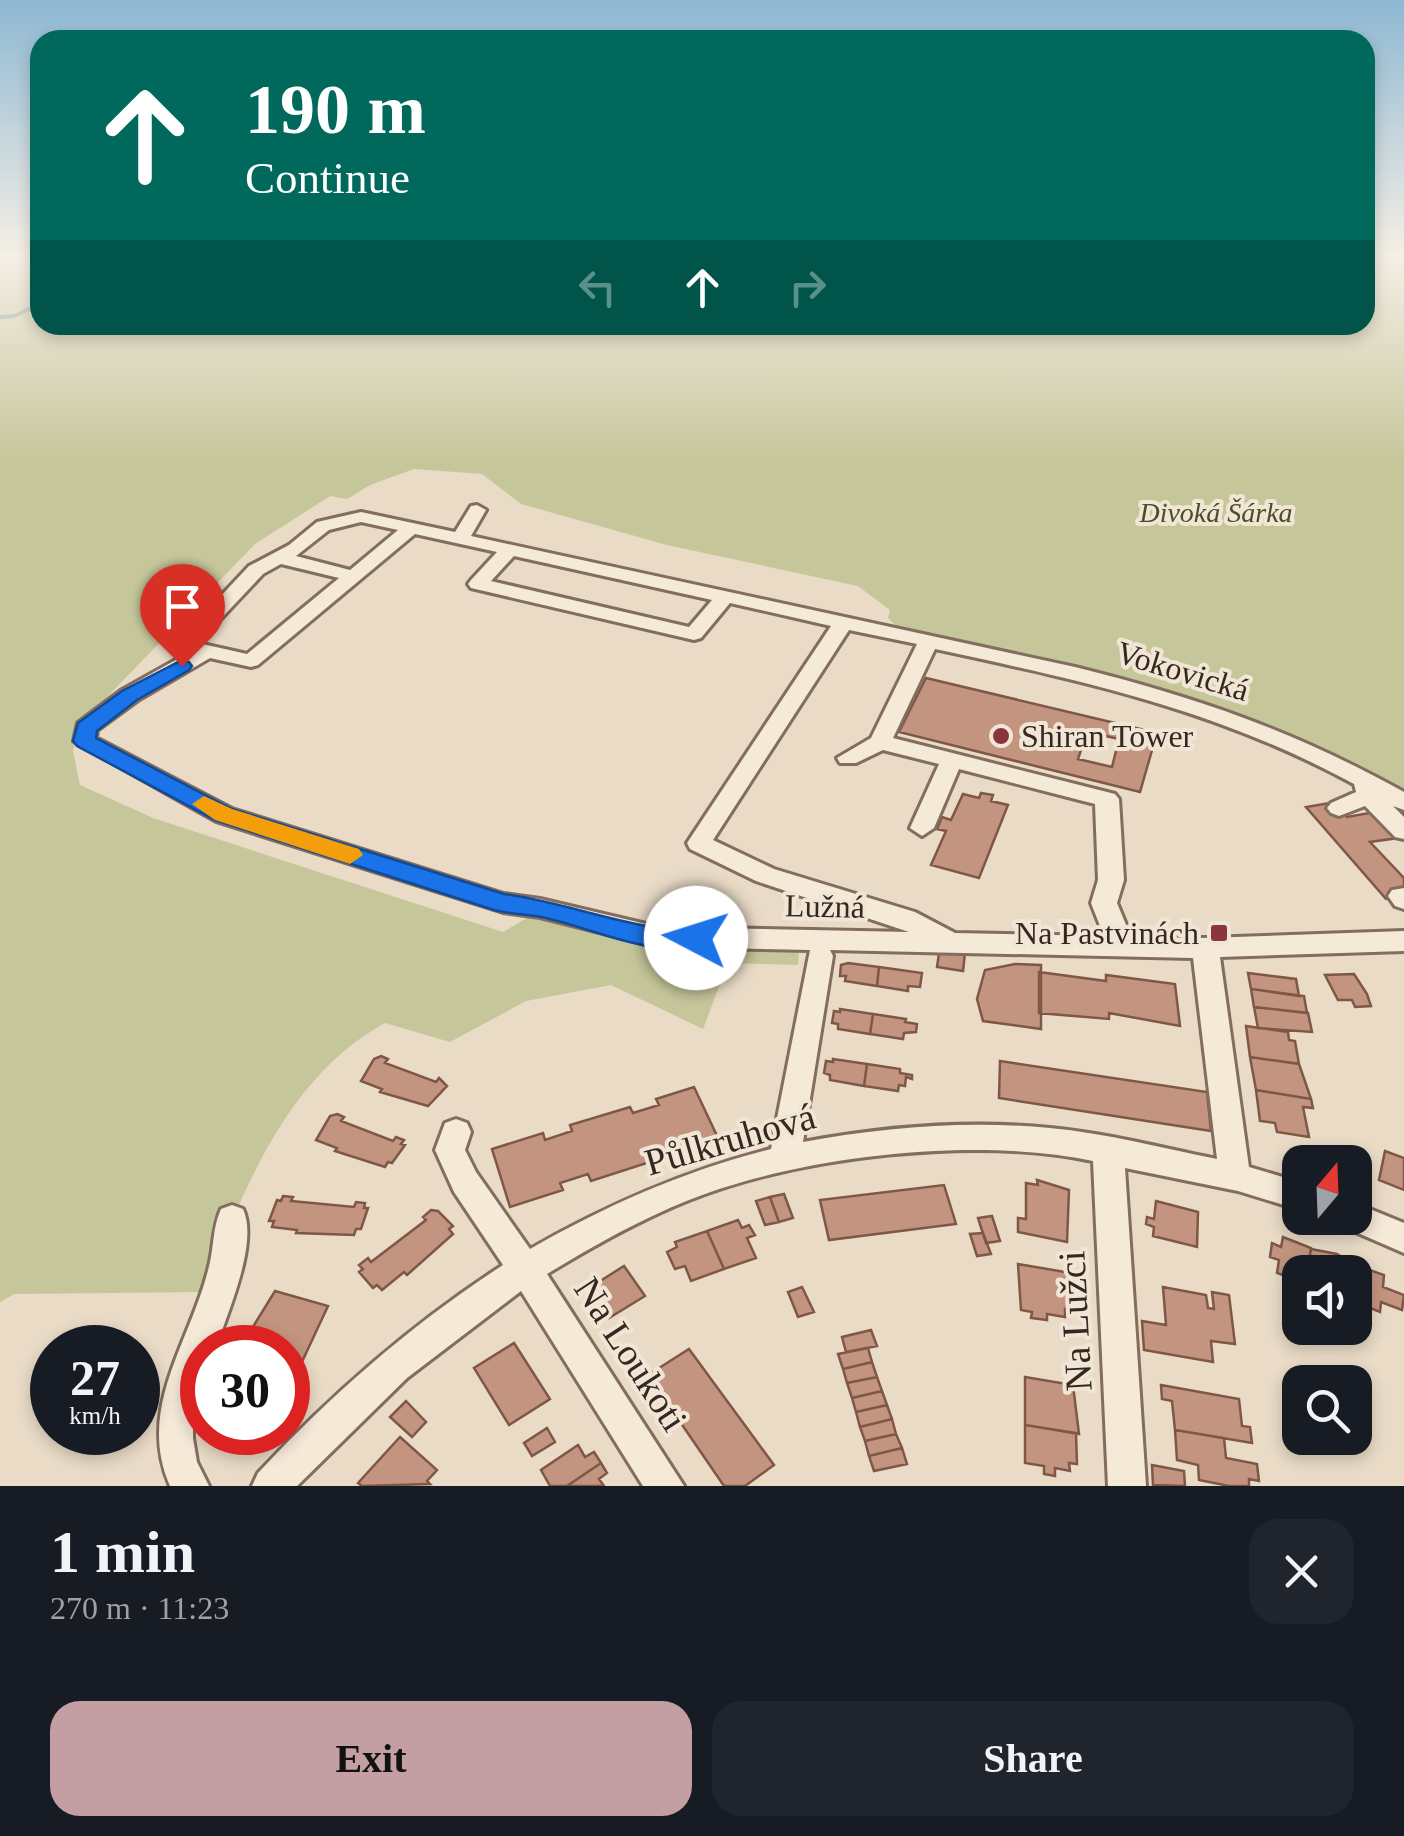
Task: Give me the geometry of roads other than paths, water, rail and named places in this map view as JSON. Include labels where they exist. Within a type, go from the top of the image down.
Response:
[{"type":"street","points":[[461,538],[477,510]]},
{"type":"street","name":"Vokovická","points":[[207,652],[184,646],[256,570],[323,526],[361,517],[844,622],[1118,694],[1244,722],[1358,800],[1404,802]]},
{"type":"street","points":[[207,652],[251,661],[412,528]]},
{"type":"street","points":[[510,548],[478,584],[694,634],[725,597]]},
{"type":"street","points":[[279,558],[353,576]]},
{"type":"street","points":[[844,622],[699,843],[765,875],[906,920],[953,944]]},
{"type":"street","points":[[848,758],[880,742],[928,642]]},
{"type":"street","name":"Lužná","points":[[207,652],[132,687],[86,728],[85,741],[224,815],[503,903],[540,908],[659,938],[1122,948],[1404,941]]},
{"type":"street","points":[[880,742],[1107,800],[1111,880],[1104,903],[1122,948]]},
{"type":"street","points":[[922,828],[952,760]]},
{"type":"street","points":[[1358,800],[1404,831]]},
{"type":"street","points":[[1205,948],[1235,1177]]},
{"type":"street","points":[[784,1161],[820,956]]},
{"type":"street","name":"Na Loukoti","points":[[456,1132],[450,1150],[465,1182],[526,1268],[665,1486]]},
{"type":"street","name":"Půlkruhová","points":[[271,1486],[398,1365],[526,1268],[636,1208],[704,1181],[853,1146],[948,1138],[1046,1140],[1235,1177],[1282,1191]]},
{"type":"street","name":"Na Lužci","points":[[1108,1152],[1127,1486]]},
{"type":"street","points":[[190,1486],[179,1468],[174,1445],[175,1419],[226,1263],[232,1219]]},
{"type":"street","points":[[1372,1224],[1404,1238]]},
{"type":"place","name":"Shiran Tower","points":[[1001,736]]},
{"type":"place","name":"Na Pastvinách","points":[[1219,933]]},
{"type":"park label","name":"Divoká Šárka","points":[[1216,512]]}]
